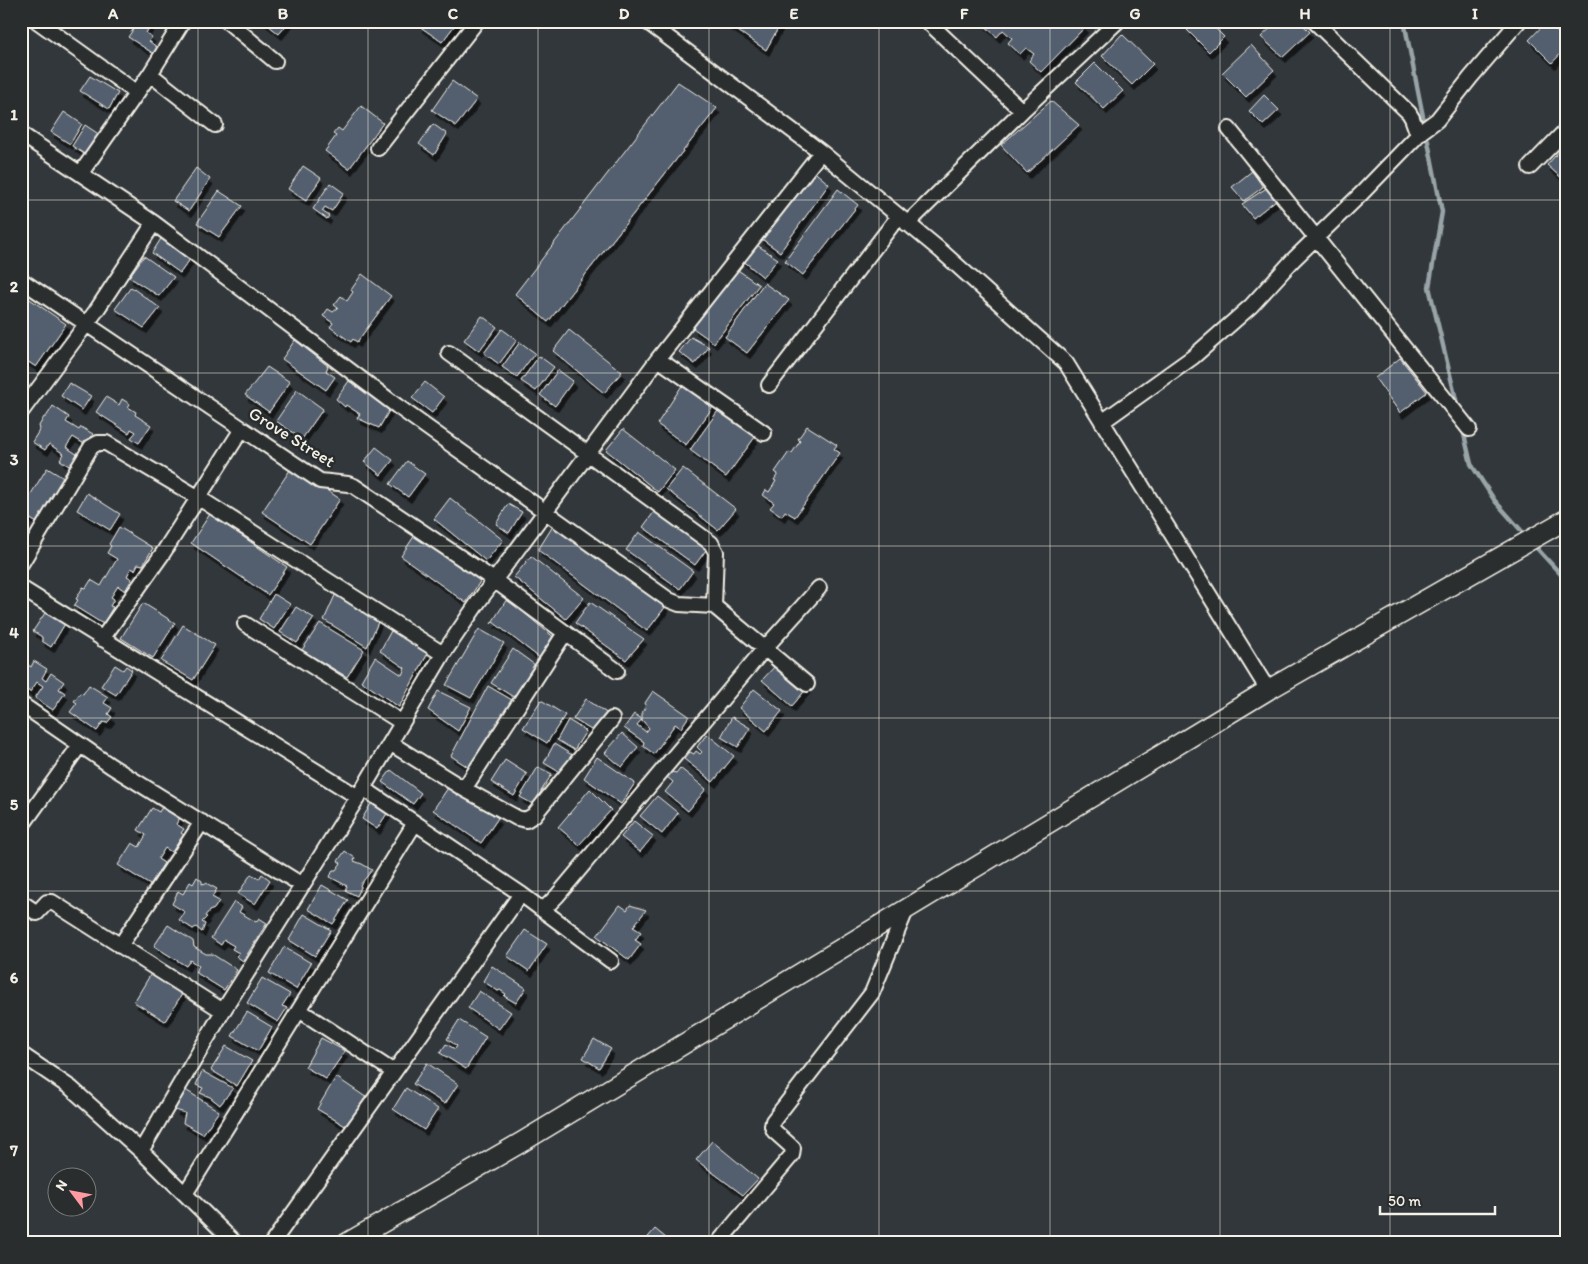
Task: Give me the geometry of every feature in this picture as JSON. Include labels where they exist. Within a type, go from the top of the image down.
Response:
[{"type":"street","points":[[37,21],[137,93]]},
{"type":"street","points":[[82,173],[150,74],[183,21]]},
{"type":"street","points":[[227,21],[275,61]]},
{"type":"street","points":[[378,148],[476,21]]},
{"type":"street","points":[[646,21],[821,152],[940,250],[1066,364],[1268,690]]},
{"type":"street","points":[[927,21],[1022,110]]},
{"type":"street","points":[[769,385],[903,220],[1118,21]]},
{"type":"street","points":[[1314,21],[1409,113],[1420,133]]},
{"type":"street","points":[[1102,422],[1178,369],[1251,306],[1420,133],[1437,120],[1519,21]]},
{"type":"street","points":[[150,74],[215,125]]},
{"type":"street","points":[[1229,129],[1469,429]]},
{"type":"street","points":[[1530,167],[1567,129]]},
{"type":"street","points":[[21,134],[82,173],[154,223],[397,406],[669,600],[679,604],[714,606],[807,684]]},
{"type":"street","points":[[141,1151],[223,1011],[360,792],[443,654],[494,580],[658,360],[821,152]]},
{"type":"street","points":[[21,412],[25,397],[86,324],[154,223]]},
{"type":"street","name":"Grove Street","points":[[21,280],[320,481],[354,486],[494,580],[617,671]]},
{"type":"street","points":[[448,353],[711,543],[716,552],[714,606]]},
{"type":"street","points":[[658,360],[764,433]]},
{"type":"street","points":[[102,639],[164,553],[242,429]]},
{"type":"street","points":[[21,564],[91,447],[98,443],[106,444],[199,498],[443,654]]},
{"type":"street","points":[[347,1243],[530,1137],[1268,690],[1567,519]]},
{"type":"street","points":[[21,588],[102,639],[415,823],[521,894],[611,961]]},
{"type":"street","points":[[540,908],[547,906],[557,896],[765,648],[819,588]]},
{"type":"street","points":[[245,624],[401,722]]},
{"type":"street","points":[[464,790],[565,633]]},
{"type":"street","points":[[21,704],[110,766],[302,885]]},
{"type":"street","points":[[390,743],[464,790],[517,818],[526,820],[534,816],[612,720]]},
{"type":"street","points":[[21,827],[26,812],[80,745]]},
{"type":"street","points":[[120,946],[202,822]]},
{"type":"street","points":[[185,1194],[415,823]]},
{"type":"street","points":[[272,1243],[521,894]]},
{"type":"street","points":[[21,902],[37,914],[47,902],[52,902],[223,1011]]},
{"type":"street","points":[[718,1243],[792,1155],[793,1148],[774,1131],[773,1121],[872,993],[906,910]]},
{"type":"street","points":[[299,1010],[394,1072]]},
{"type":"street","points":[[21,1054],[71,1088],[141,1151],[235,1243]]},
{"type":"building","points":[[139,21],[143,21],[150,26],[146,33],[152,37],[149,41],[158,48],[154,54],[128,37]]},
{"type":"building","points":[[263,21],[290,21],[279,34]]},
{"type":"building","points":[[423,21],[458,21],[442,42],[419,26]]},
{"type":"building","points":[[723,21],[782,21],[766,50]]},
{"type":"building","points":[[986,21],[1060,21],[1063,24],[1065,21],[1079,21],[1085,27],[1041,72],[1029,61],[1034,54],[1026,48],[1020,54],[1008,43],[1012,38],[1003,30],[997,37],[983,24]]},
{"type":"building","points":[[1195,21],[1208,21],[1224,37],[1209,52],[1187,30]]},
{"type":"building","points":[[1278,21],[1299,21],[1310,32],[1283,57],[1261,37]]},
{"type":"building","points":[[1546,22],[1567,41],[1567,47],[1552,63],[1529,40]]},
{"type":"building","points":[[1122,34],[1153,64],[1132,85],[1102,56]]},
{"type":"building","points":[[1251,45],[1274,70],[1246,97],[1222,73]]},
{"type":"building","points":[[1095,63],[1123,91],[1104,109],[1076,82]]},
{"type":"building","points":[[90,76],[118,93],[109,109],[80,91]]},
{"type":"building","points":[[452,81],[477,99],[456,126],[432,110]]},
{"type":"building","points":[[678,82],[717,108],[548,322],[515,294]]},
{"type":"building","points":[[1264,95],[1279,110],[1263,125],[1249,111]]},
{"type":"building","points":[[1051,101],[1079,125],[1027,173],[1001,145]]},
{"type":"building","points":[[361,106],[383,123],[349,169],[325,151],[336,136],[333,134],[338,128],[342,131]]},
{"type":"building","points":[[64,112],[82,124],[70,144],[51,132]]},
{"type":"building","points":[[433,124],[447,134],[434,155],[419,144]]},
{"type":"building","points":[[85,125],[100,135],[86,155],[72,146]]},
{"type":"building","points":[[1563,147],[1567,150],[1567,183],[1547,165]]},
{"type":"building","points":[[303,166],[321,178],[306,201],[288,189]]},
{"type":"building","points":[[196,168],[210,179],[189,211],[173,201]]},
{"type":"building","points":[[811,169],[829,184],[780,252],[759,237]]},
{"type":"building","points":[[1252,171],[1263,187],[1244,201],[1232,187]]},
{"type":"building","points":[[330,183],[344,193],[332,211],[325,207],[322,211],[329,216],[327,219],[313,209]]},
{"type":"building","points":[[1268,187],[1276,200],[1253,218],[1242,204]]},
{"type":"building","points":[[838,189],[858,205],[803,275],[785,261]]},
{"type":"building","points":[[219,191],[242,206],[219,237],[197,223]]},
{"type":"building","points":[[162,237],[191,258],[180,273],[152,253]]},
{"type":"building","points":[[754,243],[778,259],[763,277],[741,259]]},
{"type":"building","points":[[144,256],[174,277],[159,296],[129,277]]},
{"type":"building","points":[[738,270],[759,285],[714,343],[693,328]]},
{"type":"building","points":[[362,274],[391,296],[357,342],[353,339],[351,342],[330,327],[333,323],[323,316],[328,309],[333,312],[338,308],[334,305],[341,296],[347,301],[353,292],[351,290]]},
{"type":"building","points":[[764,283],[789,300],[747,353],[725,337]]},
{"type":"building","points":[[131,287],[160,308],[144,328],[115,309]]},
{"type":"building","points":[[21,293],[66,324],[36,367],[21,357]]},
{"type":"building","points":[[482,316],[497,327],[479,351],[464,340]]},
{"type":"building","points":[[502,329],[517,340],[499,364],[484,353]]},
{"type":"building","points":[[569,330],[622,372],[604,393],[553,351]]},
{"type":"building","points":[[691,337],[709,347],[695,364],[679,352]]},
{"type":"building","points":[[295,340],[328,366],[326,371],[335,377],[326,390],[282,359]]},
{"type":"building","points":[[520,342],[535,353],[517,377],[502,367]]},
{"type":"building","points":[[539,356],[554,367],[536,391],[521,381]]},
{"type":"building","points":[[1400,358],[1427,392],[1400,413],[1375,378]]},
{"type":"building","points":[[267,367],[290,382],[269,412],[245,395]]},
{"type":"building","points":[[558,370],[573,381],[555,406],[540,395]]},
{"type":"building","points":[[349,381],[390,409],[379,428],[357,418],[360,414],[346,405],[345,407],[336,399]]},
{"type":"building","points":[[425,382],[444,397],[432,413],[412,398]]},
{"type":"building","points":[[69,383],[91,396],[82,410],[61,396]]},
{"type":"building","points":[[683,384],[715,404],[686,445],[657,424]]},
{"type":"building","points":[[297,390],[323,409],[302,439],[276,421]]},
{"type":"building","points":[[106,397],[119,405],[122,399],[130,404],[128,407],[136,412],[135,415],[151,425],[139,443],[131,438],[136,432],[131,429],[129,433],[96,412]]},
{"type":"building","points":[[53,406],[69,417],[66,422],[79,430],[81,427],[93,434],[86,445],[73,437],[66,447],[78,455],[69,466],[60,460],[64,454],[49,444],[45,450],[32,442],[40,429],[39,426],[44,417],[46,417]]},
{"type":"building","points":[[720,408],[755,437],[726,477],[690,450]]},
{"type":"building","points":[[807,426],[837,445],[834,449],[840,453],[795,517],[785,511],[782,516],[770,508],[774,503],[763,495],[766,490],[769,492],[776,481],[774,480],[778,474],[775,472],[789,452],[792,453],[800,441],[798,439]]},
{"type":"building","points":[[623,429],[675,470],[658,492],[606,450]]},
{"type":"building","points":[[376,447],[393,460],[381,475],[364,462]]},
{"type":"building","points":[[407,461],[425,474],[408,497],[390,484]]},
{"type":"building","points":[[292,467],[340,499],[310,544],[262,512]]},
{"type":"building","points":[[47,468],[67,480],[58,494],[53,493],[37,523],[21,513],[21,510]]},
{"type":"building","points":[[683,468],[736,509],[718,530],[666,489]]},
{"type":"building","points":[[87,493],[120,514],[110,530],[77,510]]},
{"type":"building","points":[[450,498],[503,540],[486,561],[434,519]]},
{"type":"building","points":[[508,504],[522,512],[509,533],[496,524]]},
{"type":"building","points":[[657,508],[709,546],[695,565],[643,527]]},
{"type":"building","points":[[210,514],[287,567],[268,595],[191,543]]},
{"type":"building","points":[[553,526],[666,606],[647,631],[538,550]]},
{"type":"building","points":[[119,527],[153,548],[143,565],[138,564],[135,570],[131,568],[127,576],[132,579],[125,591],[118,586],[111,597],[114,599],[110,606],[113,607],[103,624],[74,606],[83,587],[86,588],[91,580],[101,586],[117,559],[107,553],[111,546],[109,544]]},
{"type":"building","points":[[639,532],[693,571],[680,589],[626,550]]},
{"type":"building","points":[[415,535],[481,580],[466,603],[401,556]]},
{"type":"building","points":[[531,556],[584,598],[566,619],[514,577]]},
{"type":"building","points":[[336,593],[379,620],[367,647],[324,620]]},
{"type":"building","points":[[274,594],[290,604],[274,629],[259,619]]},
{"type":"building","points":[[507,599],[556,639],[541,659],[493,622],[491,624]]},
{"type":"building","points":[[590,602],[644,639],[626,660],[575,623]]},
{"type":"building","points":[[143,603],[175,623],[153,658],[121,638]]},
{"type":"building","points":[[296,607],[314,618],[297,643],[280,632]]},
{"type":"building","points":[[47,610],[66,622],[51,647],[33,631]]},
{"type":"building","points":[[320,623],[364,650],[347,677],[302,650]]},
{"type":"building","points":[[183,625],[215,645],[193,680],[161,661]]},
{"type":"building","points":[[392,629],[428,653],[399,707],[361,681],[375,657],[402,675],[405,668],[380,651]]},
{"type":"building","points":[[479,629],[504,643],[471,698],[446,685]]},
{"type":"building","points":[[513,649],[535,665],[515,698],[491,683]]},
{"type":"building","points":[[34,661],[47,669],[42,678],[46,681],[51,673],[64,682],[59,689],[65,693],[53,710],[35,698],[43,686],[37,682],[30,692],[21,686],[21,669],[25,663],[31,667]]},
{"type":"building","points":[[777,664],[808,687],[792,706],[762,680]]},
{"type":"building","points":[[115,665],[123,670],[126,666],[132,670],[116,695],[101,686]]},
{"type":"building","points":[[89,685],[108,697],[104,703],[112,708],[108,714],[112,717],[107,723],[103,722],[97,731],[70,712],[77,703],[74,701],[80,693],[83,694]]},
{"type":"building","points":[[488,686],[512,700],[471,769],[451,756]]},
{"type":"building","points":[[754,689],[782,711],[766,731],[739,708]]},
{"type":"building","points":[[438,691],[471,707],[458,731],[428,710]]},
{"type":"building","points":[[653,691],[689,716],[681,728],[675,724],[654,754],[643,746],[644,742],[624,728],[634,714],[642,719],[645,703]],"holes":[[[642,719],[649,728],[646,732],[637,725]]]},
{"type":"building","points":[[586,699],[608,714],[596,733],[573,719]]},
{"type":"building","points":[[541,700],[565,715],[547,743],[523,728]]},
{"type":"building","points":[[732,717],[750,728],[738,747],[721,737]]},
{"type":"building","points":[[568,720],[586,731],[574,750],[557,740]]},
{"type":"building","points":[[622,733],[638,747],[622,767],[605,753]]},
{"type":"building","points":[[707,734],[734,756],[713,782],[684,759],[690,752],[694,754],[696,751],[700,754],[702,752],[697,747]]},
{"type":"building","points":[[554,744],[572,755],[561,773],[544,763]]},
{"type":"building","points":[[597,757],[635,783],[621,804],[584,778]]},
{"type":"building","points":[[505,760],[527,774],[514,796],[491,782]]},
{"type":"building","points":[[538,767],[552,774],[533,804],[520,797]]},
{"type":"building","points":[[680,768],[706,789],[688,811],[665,792],[673,782],[667,777],[672,772],[676,773]]},
{"type":"building","points":[[391,770],[421,793],[413,804],[382,782]]},
{"type":"building","points":[[450,785],[498,818],[481,843],[433,810]]},
{"type":"building","points":[[590,789],[611,810],[579,845],[558,827]]},
{"type":"building","points":[[657,796],[678,813],[662,834],[640,816]]},
{"type":"building","points":[[372,802],[388,812],[377,829],[362,819]]},
{"type":"building","points":[[164,804],[182,815],[176,824],[184,829],[181,833],[184,835],[173,853],[165,848],[158,859],[164,863],[150,885],[118,865],[132,843],[139,847],[146,835],[138,830],[152,808],[159,812]]},
{"type":"building","points":[[634,821],[653,836],[640,852],[621,837]]},
{"type":"building","points":[[345,851],[355,858],[354,861],[372,870],[360,885],[357,896],[345,890],[347,886],[330,877],[333,870],[336,870],[341,863],[338,861]]},
{"type":"building","points":[[251,874],[259,879],[262,874],[270,880],[255,904],[238,894]]},
{"type":"building","points":[[197,877],[202,881],[202,884],[206,883],[217,889],[212,897],[219,901],[214,909],[205,916],[207,917],[202,922],[205,924],[202,932],[196,927],[193,929],[179,920],[185,912],[172,904],[178,891],[183,894],[190,882],[193,884]]},
{"type":"building","points":[[322,885],[348,900],[333,924],[308,909]]},
{"type":"building","points":[[234,902],[242,907],[239,912],[256,922],[259,918],[267,923],[243,961],[236,956],[239,953],[232,949],[234,946],[224,940],[221,945],[211,938]]},
{"type":"building","points":[[620,905],[627,910],[630,905],[646,910],[633,927],[641,932],[635,940],[641,944],[629,960],[597,936]]},
{"type":"building","points":[[304,914],[331,930],[315,956],[289,940]]},
{"type":"building","points":[[168,925],[193,941],[194,947],[206,954],[212,954],[237,970],[224,990],[195,972],[199,966],[190,960],[186,966],[154,946]]},
{"type":"building","points":[[525,930],[547,944],[529,971],[507,956]]},
{"type":"building","points":[[284,947],[311,963],[296,989],[269,973]]},
{"type":"building","points":[[492,966],[526,988],[516,1003],[504,996],[506,994],[500,990],[498,991],[483,981]]},
{"type":"building","points":[[152,972],[184,991],[165,1021],[134,1002]]},
{"type":"building","points":[[262,978],[290,994],[282,1006],[287,1008],[278,1022],[247,1003]]},
{"type":"building","points":[[479,991],[511,1012],[499,1029],[468,1008]]},
{"type":"building","points":[[247,1012],[272,1027],[258,1051],[232,1036]]},
{"type":"building","points":[[459,1020],[486,1037],[466,1069],[440,1053],[446,1044],[455,1049],[457,1046],[447,1039]]},
{"type":"building","points":[[321,1038],[345,1051],[326,1079],[305,1067]]},
{"type":"building","points":[[594,1039],[611,1049],[599,1068],[583,1058]]},
{"type":"building","points":[[226,1046],[252,1061],[237,1086],[211,1070]]},
{"type":"building","points":[[427,1063],[458,1084],[445,1104],[413,1084]]},
{"type":"building","points":[[202,1071],[233,1088],[220,1105],[210,1097],[200,1093],[203,1088],[196,1085]]},
{"type":"building","points":[[336,1077],[367,1098],[347,1127],[317,1109]]},
{"type":"building","points":[[406,1088],[438,1109],[424,1130],[393,1109]]},
{"type":"building","points":[[184,1089],[219,1111],[203,1134],[183,1123],[185,1113],[175,1110]]},
{"type":"building","points":[[712,1141],[758,1179],[743,1195],[696,1160]]},
{"type":"building","points":[[655,1229],[672,1243],[643,1243]]},
{"type":"waterway","points":[[1404,21],[1442,212],[1429,287],[1458,408]]},
{"type":"waterway","points":[[1463,430],[1471,464],[1495,501],[1527,537]]},
{"type":"waterway","points":[[1532,543],[1567,581]]}]
